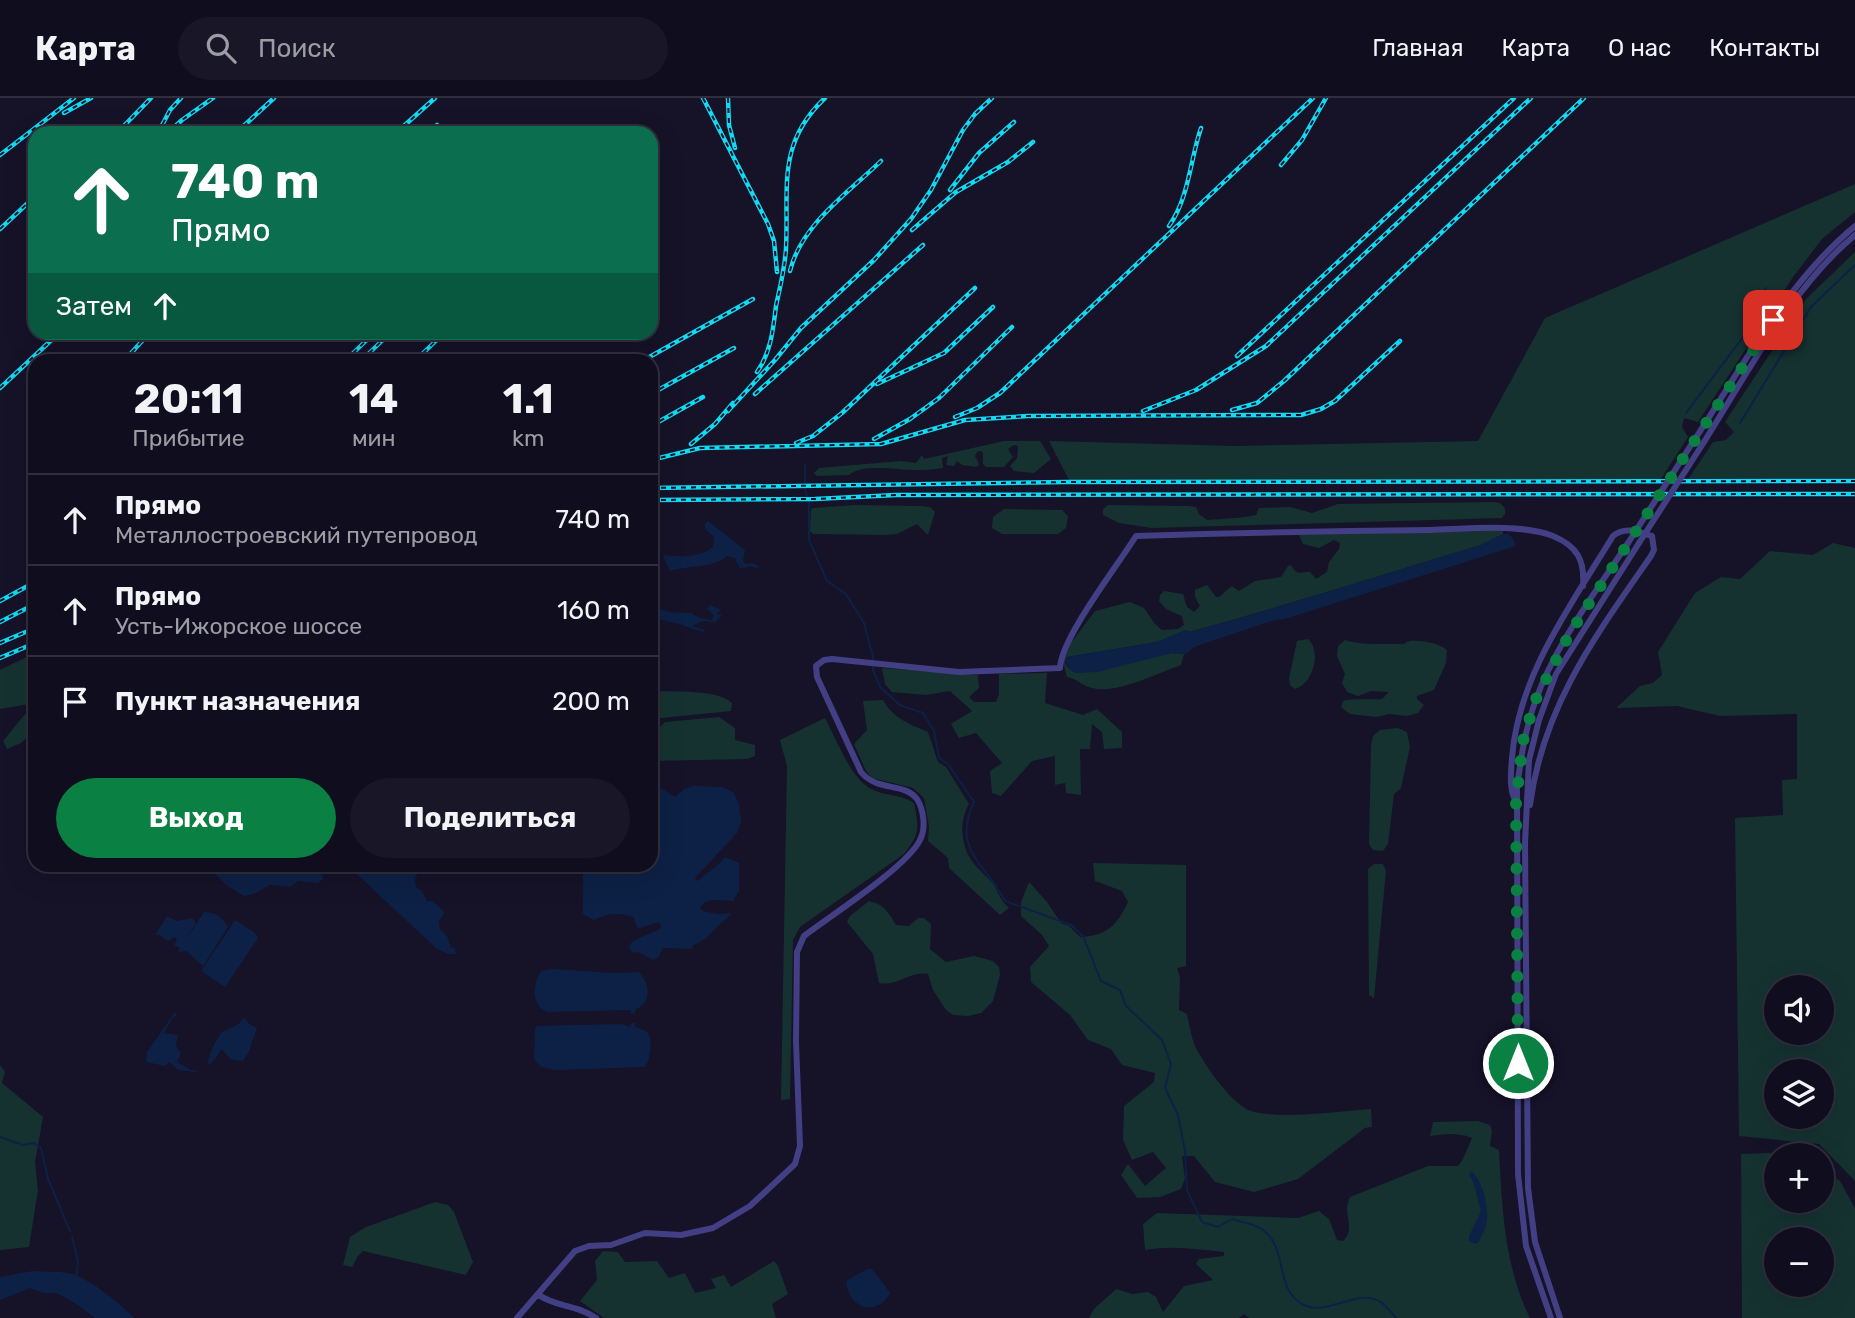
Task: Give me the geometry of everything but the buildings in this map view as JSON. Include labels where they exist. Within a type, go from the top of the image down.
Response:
[{"type":"street","points":[[1551,1318],[1526,1246],[1520,1197],[1516,802],[1523,741],[1535,701],[1570,633],[1693,442],[1803,277],[1832,244],[1855,226]]},
{"type":"street","points":[[1560,1318],[1540,1263],[1528,1188],[1525,816],[1529,760],[1534,736],[1547,695],[1574,642],[1793,304],[1822,265],[1855,235]]},
{"type":"street","points":[[517,1318],[575,1251],[589,1246],[611,1245],[645,1233],[681,1235],[713,1228],[750,1206],[795,1164],[800,1146],[796,1042],[797,952],[800,942],[804,936],[898,865],[912,852],[925,828],[918,800],[907,791],[868,781],[861,772],[817,677],[816,666],[824,660],[959,672],[1060,668],[1063,652],[1073,632],[1136,537],[1323,531],[1504,529],[1542,532],[1566,544],[1581,560],[1584,570],[1583,586]]},
{"type":"street","points":[[1516,802],[1511,790],[1512,762],[1524,698],[1541,659],[1598,560],[1618,532],[1628,530],[1652,536],[1654,550],[1651,556],[1589,645],[1570,680],[1539,762],[1525,816]]},
{"type":"street","points":[[1581,560],[1598,560]]},
{"type":"street","points":[[539,1295],[547,1301],[582,1309],[596,1318]]},
{"type":"green space","points":[[1855,184],[1855,212],[1822,239],[1793,277],[1698,422],[1684,418],[1682,427],[1688,437],[1661,479],[1069,480],[1049,441],[1235,446],[1478,441],[1545,318]]},
{"type":"green space","points":[[1855,252],[1855,478],[1689,478],[1713,442],[1726,440],[1734,432],[1725,422],[1806,299]]},
{"type":"green space","points":[[1004,441],[1040,441],[1051,459],[1034,473],[1014,471],[1010,466],[1017,458],[1018,446],[1014,445],[1008,449],[1013,457],[1004,467],[986,467],[981,451],[975,456],[979,464],[977,467],[962,465],[957,461],[954,466],[946,465],[948,456],[942,458],[943,468],[938,469],[873,468],[855,471],[849,475],[817,476],[814,473],[819,468],[901,461],[916,463],[922,455],[924,459]]},
{"type":"green space","points":[[1500,503],[1505,508],[1502,518],[1152,528],[1119,523],[1103,515],[1103,509],[1108,505],[1196,507],[1199,514],[1207,520],[1256,515],[1259,508],[1290,507],[1312,513],[1338,504]]},
{"type":"green space","points":[[854,505],[921,506],[930,507],[935,512],[928,535],[917,524],[897,534],[886,535],[813,534],[810,531],[813,508]]},
{"type":"green space","points":[[1004,509],[1062,510],[1068,516],[1066,528],[1058,534],[1002,534],[992,528],[993,517]]},
{"type":"green space","points":[[1503,531],[1503,534],[1481,545],[1262,612],[1189,632],[1186,630],[1157,642],[1067,657],[1065,663],[1069,669],[1078,673],[1172,653],[1184,654],[1181,665],[1136,682],[1101,689],[1089,687],[1067,677],[1063,662],[1071,643],[1095,611],[1130,602],[1144,608],[1162,630],[1178,629],[1184,625],[1182,616],[1166,609],[1159,601],[1164,591],[1183,594],[1187,607],[1194,612],[1200,606],[1195,590],[1207,585],[1216,597],[1219,597],[1232,586],[1239,591],[1255,581],[1281,577],[1291,565],[1297,572],[1310,572],[1316,579],[1327,572],[1329,562],[1339,549],[1340,543],[1334,540],[1319,548],[1303,544],[1299,535]]},
{"type":"green space","points":[[1833,543],[1855,548],[1855,1181],[1834,1159],[1834,1143],[1739,1136],[1735,818],[1783,815],[1782,780],[1797,779],[1797,714],[1720,716],[1677,706],[1616,708],[1640,686],[1653,683],[1662,675],[1658,652],[1695,593],[1721,577],[1740,579],[1770,551],[1813,555]]},
{"type":"green space","points":[[1308,639],[1314,652],[1314,667],[1307,681],[1295,689],[1290,685],[1289,678],[1297,641]]},
{"type":"green space","points":[[1345,640],[1372,644],[1429,642],[1447,650],[1446,663],[1434,690],[1417,696],[1424,705],[1418,713],[1377,717],[1350,714],[1341,707],[1343,701],[1382,699],[1389,692],[1371,691],[1358,696],[1347,692],[1342,683],[1345,674],[1337,656],[1338,646]]},
{"type":"green space","points":[[28,656],[28,704],[0,709],[0,670]]},
{"type":"green space","points":[[882,668],[978,675],[979,688],[969,697],[974,702],[996,702],[999,694],[999,674],[1047,673],[1045,703],[1083,715],[1097,709],[1122,732],[1122,748],[1104,749],[1102,732],[1092,724],[1090,749],[1080,749],[1081,795],[1066,793],[1065,783],[1055,785],[1055,756],[1032,761],[1001,796],[992,793],[990,771],[1002,763],[976,733],[959,738],[951,724],[972,711],[950,691],[926,695],[892,692],[885,684]]},
{"type":"green space","points":[[658,691],[716,695],[732,703],[731,711],[658,718]]},
{"type":"green space","points":[[883,700],[897,716],[928,732],[938,762],[946,767],[969,804],[963,819],[964,843],[970,859],[992,882],[1009,908],[1000,915],[949,868],[948,858],[928,841],[929,827],[924,798],[913,788],[872,778],[866,771],[854,744],[867,730],[863,701]]},
{"type":"green space","points":[[28,714],[28,736],[7,749],[3,741]]},
{"type":"green space","points":[[719,717],[735,728],[735,740],[755,745],[755,756],[747,759],[658,761],[658,729],[665,722]]},
{"type":"green space","points":[[825,718],[839,747],[864,784],[876,791],[914,803],[917,830],[904,854],[800,927],[793,940],[790,1099],[781,1100],[787,766],[780,740]]},
{"type":"green space","points":[[1398,728],[1407,732],[1410,747],[1401,788],[1394,794],[1388,844],[1383,851],[1373,850],[1369,844],[1373,736],[1380,730]]},
{"type":"green space","points":[[1093,863],[1186,865],[1186,966],[1177,968],[1180,977],[1179,1010],[1187,1014],[1195,1046],[1205,1063],[1236,1101],[1251,1111],[1277,1115],[1371,1109],[1372,1127],[1365,1128],[1298,1179],[1254,1192],[1215,1182],[1194,1156],[1182,1156],[1185,1179],[1181,1189],[1160,1197],[1137,1198],[1121,1175],[1128,1164],[1145,1186],[1166,1168],[1153,1152],[1132,1160],[1123,1140],[1124,1106],[1154,1082],[1155,1073],[1122,1065],[1111,1049],[1088,1040],[1070,1015],[1031,982],[1030,967],[1049,946],[1042,935],[1021,916],[1021,902],[1029,882],[1061,923],[1069,926],[1080,937],[1104,932],[1110,928],[1128,902],[1122,891],[1095,881]]},
{"type":"green space","points":[[1374,864],[1383,864],[1386,871],[1374,998],[1369,995],[1368,869]]},
{"type":"green space","points":[[869,901],[882,907],[896,925],[909,926],[918,918],[924,918],[931,924],[930,949],[946,962],[974,956],[993,961],[999,967],[1000,975],[993,1001],[981,1013],[953,1015],[946,1010],[933,990],[928,974],[916,974],[892,983],[879,983],[873,954],[847,922],[850,916]]},
{"type":"green space","points":[[0,1065],[5,1072],[2,1083],[43,1117],[35,1162],[38,1190],[29,1247],[0,1250]]},
{"type":"green space","points":[[1478,1121],[1490,1125],[1490,1146],[1499,1150],[1506,1236],[1515,1278],[1530,1318],[1249,1318],[1244,1314],[1239,1318],[1089,1318],[1094,1309],[1116,1289],[1132,1294],[1148,1292],[1156,1297],[1163,1312],[1184,1286],[1213,1280],[1196,1264],[1199,1259],[1224,1256],[1224,1252],[1175,1248],[1145,1250],[1143,1224],[1157,1213],[1298,1218],[1319,1211],[1329,1219],[1337,1240],[1343,1241],[1349,1231],[1347,1210],[1350,1197],[1428,1166],[1458,1166],[1472,1138],[1457,1134],[1430,1136],[1433,1122]]},
{"type":"green space","points":[[1764,1153],[1764,1213],[1834,1213],[1834,1177],[1840,1181],[1855,1208],[1855,1318],[1742,1318],[1741,1154]]},
{"type":"green space","points":[[435,1202],[448,1205],[454,1212],[473,1262],[466,1275],[363,1251],[352,1267],[343,1265],[350,1237],[366,1227]]},
{"type":"green space","points":[[603,1251],[618,1252],[625,1262],[657,1261],[669,1278],[685,1273],[695,1293],[716,1288],[711,1279],[724,1275],[731,1287],[774,1261],[788,1294],[772,1304],[776,1318],[604,1318],[580,1301],[597,1280],[595,1261]]},
{"type":"water","points":[[708,521],[745,550],[743,561],[746,564],[752,563],[759,566],[758,568],[749,566],[740,569],[735,558],[727,556],[707,565],[670,571],[663,557],[665,555],[696,555],[713,547],[714,537],[705,529]]},
{"type":"water","points":[[1503,534],[1513,538],[1513,547],[1268,622],[1194,647],[1186,654],[1172,653],[1098,672],[1075,673],[1069,669],[1065,659],[1157,642],[1186,630],[1189,632],[1262,612],[1481,545]]},
{"type":"water","points":[[710,605],[721,610],[716,614],[722,615],[715,622],[703,621],[692,626],[705,630],[703,632],[658,620],[658,608],[691,613],[712,620],[714,615],[707,609]]},
{"type":"water","points":[[658,786],[675,797],[684,789],[693,786],[723,787],[734,793],[739,804],[741,822],[737,833],[695,878],[697,881],[725,857],[739,863],[739,891],[733,901],[710,901],[700,908],[717,914],[731,913],[707,937],[693,945],[692,949],[663,948],[659,957],[653,960],[638,952],[634,953],[629,945],[661,928],[658,922],[640,928],[633,917],[628,915],[613,914],[594,920],[583,914],[583,872],[658,872]]},
{"type":"water","points":[[214,872],[322,872],[323,879],[318,883],[298,881],[290,887],[270,885],[244,896],[226,885]]},
{"type":"water","points":[[355,872],[418,872],[416,887],[422,891],[427,901],[432,901],[443,910],[444,914],[439,921],[440,929],[447,936],[456,954],[448,954],[436,948]]},
{"type":"water","points":[[204,912],[219,916],[228,927],[203,966],[186,951],[178,952],[180,948],[174,945],[177,941],[175,937],[168,941],[155,935],[167,916],[177,921],[192,918],[195,924],[183,944]]},
{"type":"water","points":[[235,920],[254,932],[258,938],[225,987],[201,971]]},
{"type":"water","points":[[553,969],[639,972],[647,987],[647,998],[635,1013],[631,1014],[631,1010],[547,1012],[538,1005],[535,988],[541,971]]},
{"type":"water","points":[[175,1012],[177,1016],[173,1017],[164,1033],[178,1035],[176,1046],[181,1053],[177,1062],[196,1072],[178,1070],[169,1062],[165,1066],[146,1062],[147,1052]]},
{"type":"water","points":[[244,1017],[249,1024],[257,1028],[243,1061],[230,1059],[222,1049],[212,1063],[207,1065],[219,1036]]},
{"type":"water","points":[[631,1023],[635,1023],[635,1027],[649,1035],[650,1049],[645,1067],[556,1070],[541,1067],[534,1059],[537,1026],[621,1024],[630,1027]]},
{"type":"water","points":[[1471,1171],[1482,1187],[1487,1214],[1484,1231],[1479,1242],[1475,1244],[1469,1241],[1469,1236],[1481,1211],[1469,1175]]},
{"type":"water","points":[[872,1269],[890,1293],[878,1305],[864,1307],[852,1298],[846,1281]]},
{"type":"water","points":[[33,1271],[76,1275],[103,1291],[134,1318],[95,1318],[57,1293],[43,1293],[30,1288],[0,1300],[0,1277]]},
{"type":"waterway","points":[[1740,423],[1811,307],[1855,265]]},
{"type":"waterway","points":[[1686,413],[1767,305],[1761,298],[1766,288]]},
{"type":"waterway","points":[[805,465],[809,540],[827,581],[846,594],[864,623],[873,657],[873,670],[880,687],[900,705],[923,713],[934,731],[939,758],[948,764],[974,802],[966,833],[974,856],[1005,901],[1071,925],[1083,936],[1101,981],[1120,990],[1126,1006],[1162,1040],[1171,1064],[1165,1088],[1178,1115],[1185,1151],[1187,1190],[1202,1222],[1218,1227],[1232,1219],[1263,1230],[1276,1248],[1288,1288],[1293,1297],[1302,1304],[1322,1307],[1371,1298],[1381,1302],[1396,1318]]},
{"type":"waterway","points":[[0,1137],[23,1145],[34,1143],[41,1148],[48,1179],[70,1231]]},
{"type":"waterway","points":[[72,1237],[78,1261],[76,1277]]},
{"type":"railway","points":[[38,126],[74,98]]},
{"type":"railway","points":[[64,113],[91,98]]},
{"type":"railway","points":[[124,126],[151,98]]},
{"type":"railway","points":[[162,126],[170,110],[181,98]]},
{"type":"railway","points":[[176,126],[213,98]]},
{"type":"railway","points":[[244,126],[274,98]]},
{"type":"railway","points":[[404,126],[435,98]]},
{"type":"railway","points":[[703,98],[768,224],[774,241],[777,272]]},
{"type":"railway","points":[[728,98],[729,125],[735,148]]},
{"type":"railway","points":[[757,372],[771,341],[783,270],[788,168],[792,150],[809,115],[825,98]]},
{"type":"railway","points":[[728,411],[801,328],[874,260],[911,219],[931,190],[963,130],[992,98]]},
{"type":"railway","points":[[955,417],[977,408],[1000,393],[1313,98]]},
{"type":"railway","points":[[1281,165],[1302,140],[1326,98]]},
{"type":"railway","points":[[1237,356],[1514,98]]},
{"type":"railway","points":[[1143,411],[1196,390],[1266,346],[1531,98]]},
{"type":"railway","points":[[1232,410],[1257,403],[1284,381],[1584,98]]},
{"type":"railway","points":[[950,190],[979,153],[1014,122]]},
{"type":"railway","points":[[1169,226],[1185,191],[1201,128]]},
{"type":"railway","points":[[0,155],[28,133]]},
{"type":"railway","points":[[912,230],[956,192],[1008,162],[1033,142]]},
{"type":"railway","points":[[790,271],[796,254],[815,224],[881,161]]},
{"type":"railway","points":[[0,229],[28,203]]},
{"type":"railway","points":[[755,394],[923,245]]},
{"type":"railway","points":[[796,443],[813,436],[842,413],[975,288]]},
{"type":"railway","points":[[655,354],[753,299]]},
{"type":"railway","points":[[877,384],[944,353],[993,307]]},
{"type":"railway","points":[[874,439],[910,419],[939,398],[1012,327]]},
{"type":"railway","points":[[36,354],[51,340]]},
{"type":"railway","points":[[130,354],[143,340]]},
{"type":"railway","points":[[352,354],[367,340]]},
{"type":"railway","points":[[368,354],[383,340]]},
{"type":"railway","points":[[422,354],[437,340]]},
{"type":"railway","points":[[658,458],[700,448],[881,444],[965,420],[1028,416],[1301,415],[1335,401],[1400,341]]},
{"type":"railway","points":[[658,390],[734,348]]},
{"type":"railway","points":[[0,388],[28,362]]},
{"type":"railway","points":[[658,422],[703,397]]},
{"type":"railway","points":[[691,444],[715,424],[733,403]]},
{"type":"railway","points":[[658,488],[1066,482],[1855,481]]},
{"type":"railway","points":[[658,500],[815,499],[896,495],[1855,494]]},
{"type":"railway","points":[[0,601],[28,586]]},
{"type":"railway","points":[[0,622],[28,608]]},
{"type":"railway","points":[[0,643],[28,631]]},
{"type":"railway","points":[[0,658],[28,646]]},
{"type":"route","points":[[1518,1063],[1516,802],[1523,741],[1535,701],[1570,633],[1773,320]]}]
